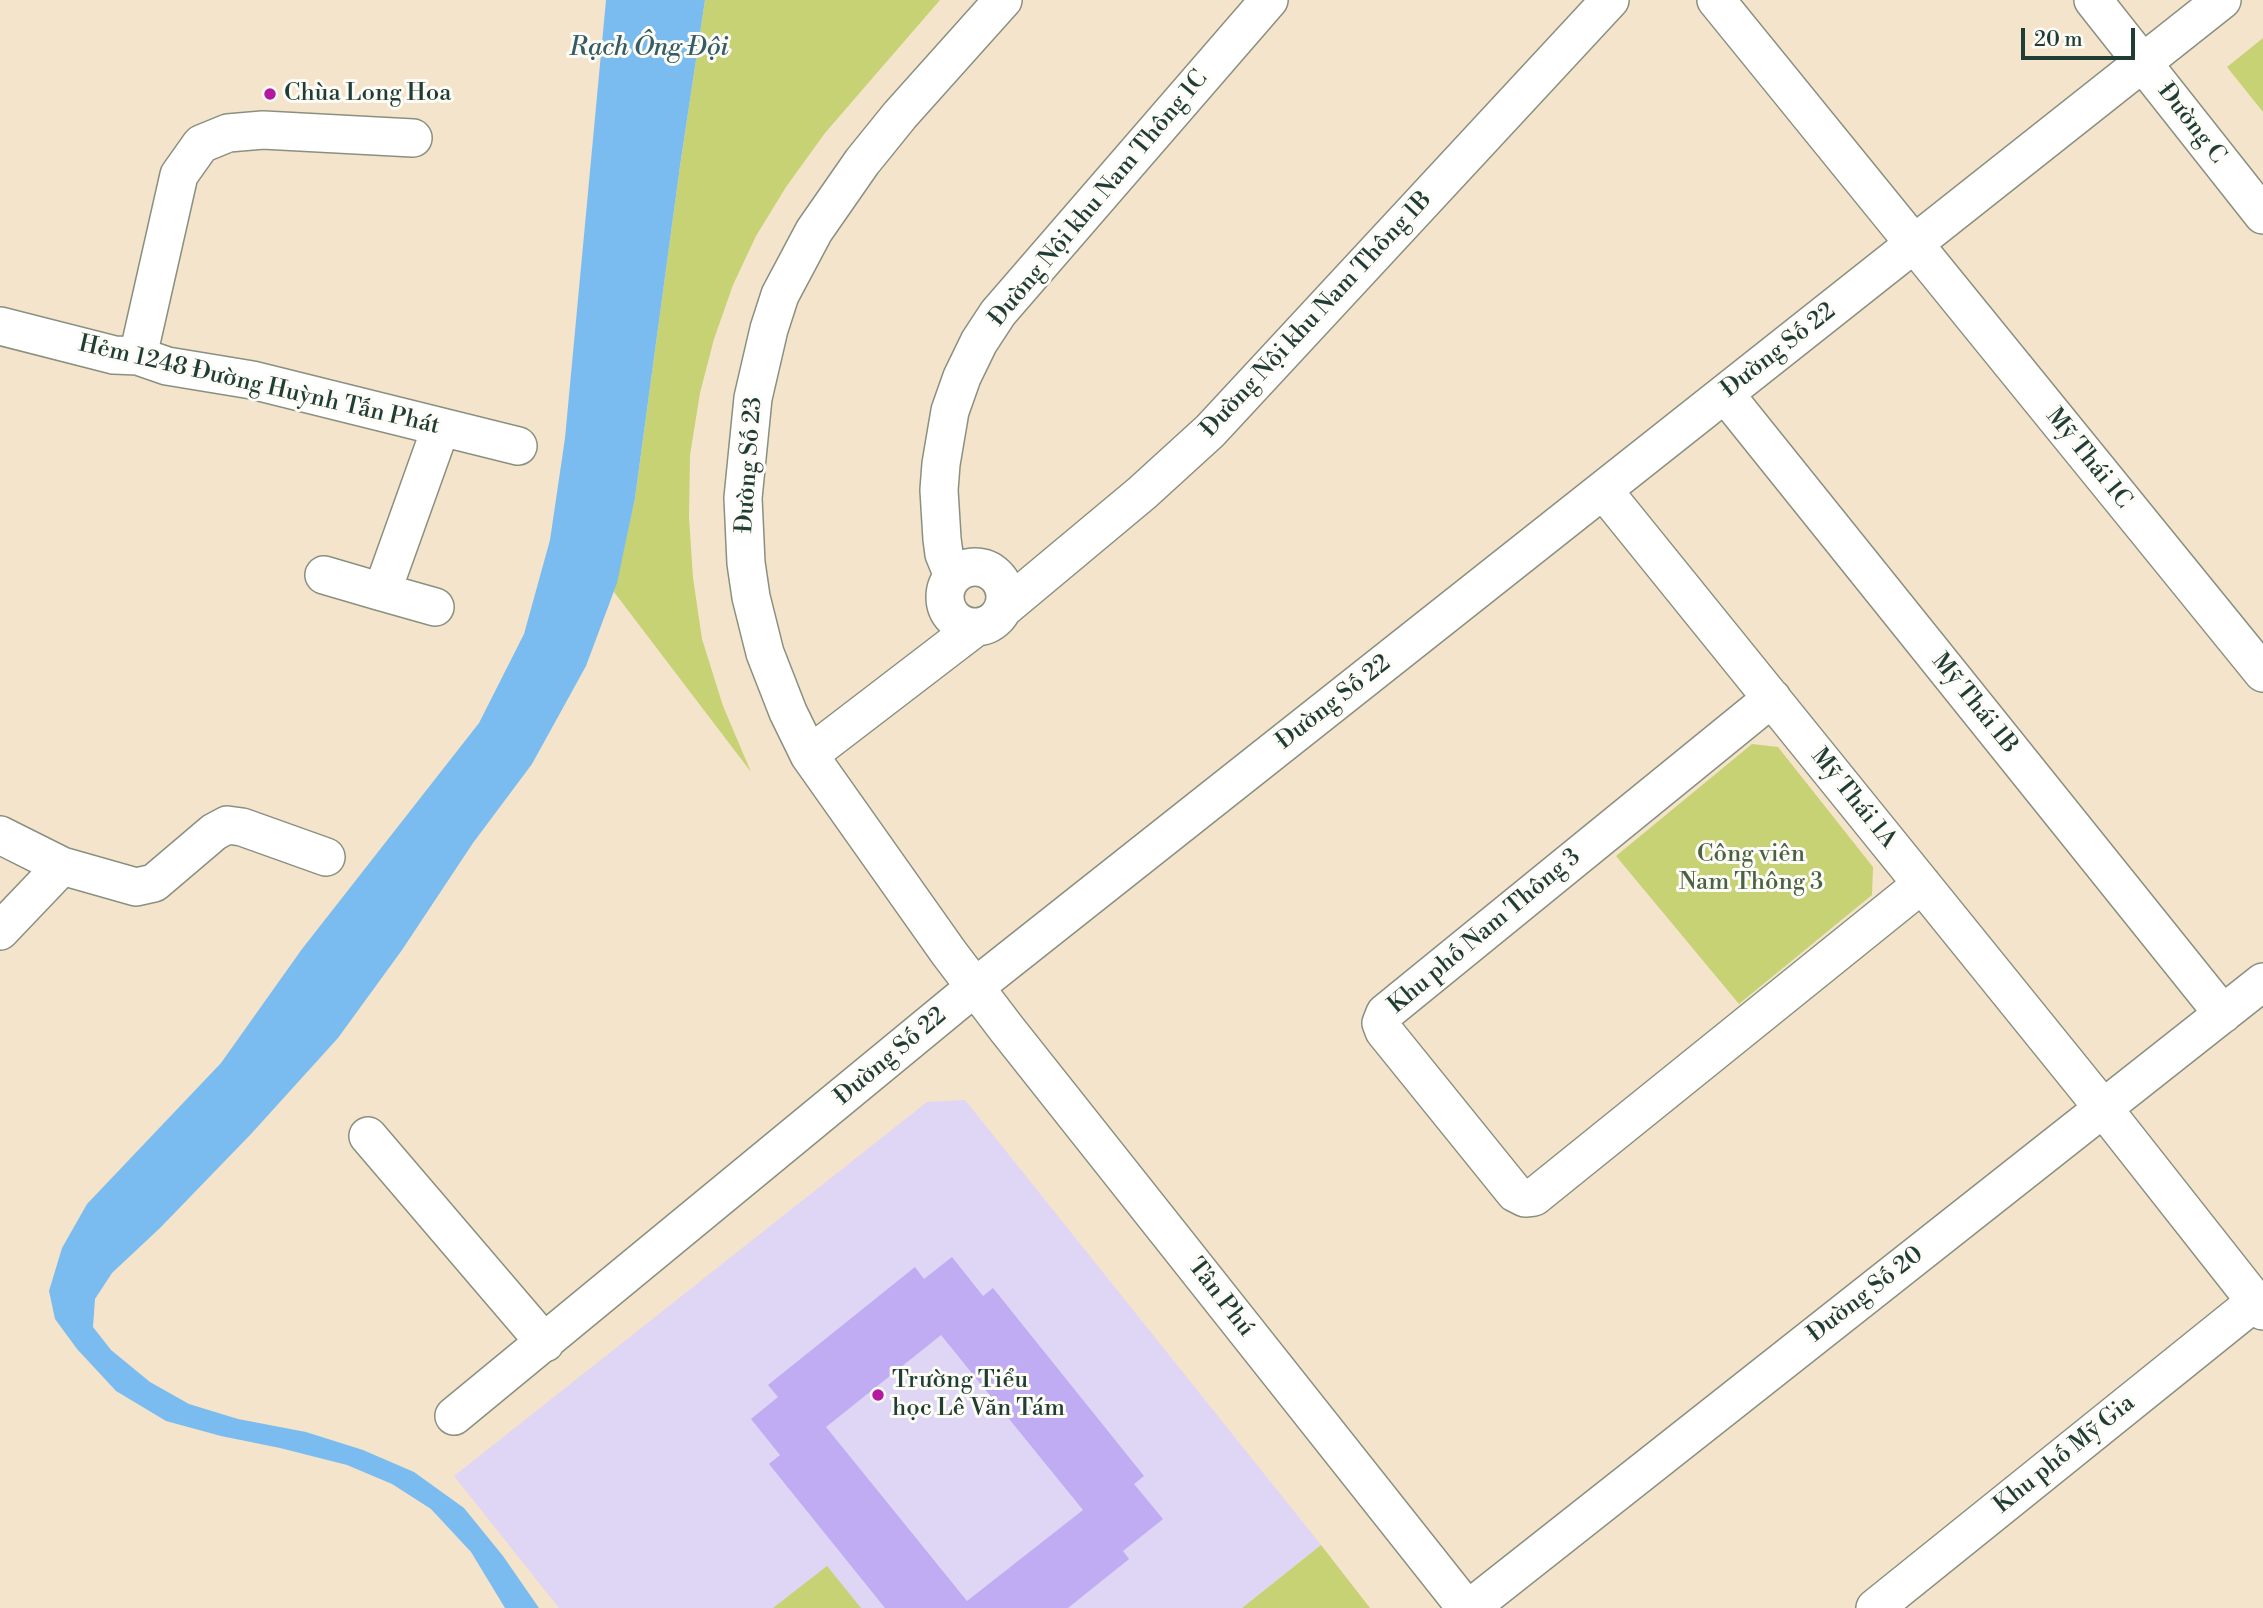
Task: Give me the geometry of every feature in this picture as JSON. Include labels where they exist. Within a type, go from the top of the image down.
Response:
[{"type":"street","name":"Đường Số 23","points":[[975,987],[809,755],[788,712],[765,653],[751,597],[746,563],[743,498],[753,398],[769,329],[780,295],[794,266],[837,197],[900,115],[1003,0]]},
{"type":"street","name":"Đường Nội khu Nam Thông 1C","points":[[953,576],[944,554],[942,539],[939,490],[941,464],[950,411],[979,341],[998,313],[1269,0]]},
{"type":"street","name":"Đường Nội khu Nam Thông 1B","points":[[809,755],[990,618],[1142,493],[1210,431],[1610,0]]},
{"type":"street","name":"Mỹ Thái 1C","points":[[1716,0],[2263,673]]},
{"type":"street","name":"Đường C","points":[[2093,0],[2263,215]]},
{"type":"street","name":"Đường Số 22","points":[[454,1416],[975,987],[2222,0]]},
{"type":"street","points":[[138,356],[179,175],[201,144],[228,133],[263,130],[413,138]]},
{"type":"street","name":"Hẻm 1248 Đường Huỳnh Tấn Phát","points":[[0,326],[114,355],[138,356],[167,366],[252,380],[518,446]]},
{"type":"street","name":"Mỹ Thái 1B","points":[[1725,394],[2223,1014]]},
{"type":"street","points":[[382,592],[441,427]]},
{"type":"street","name":"Mỹ Thái 1A","points":[[1603,490],[2102,1108]]},
{"type":"street","points":[[967,567],[981,567],[998,576],[1005,589],[990,618],[958,622],[948,612],[944,595],[953,576],[967,567]]},
{"type":"street","points":[[324,575],[435,607]]},
{"type":"street","name":"Khu phố Nam Thông 3","points":[[1772,698],[1385,1013],[1381,1023],[1384,1031],[1515,1193],[1525,1198],[1534,1196],[1922,884]]},
{"type":"street","points":[[0,835],[62,866],[136,887],[154,883],[214,832],[227,825],[242,827],[326,857]]},
{"type":"street","points":[[0,931],[62,866]]},
{"type":"street","name":"Đường Số 20","points":[[1468,1608],[2263,982]]},
{"type":"street","name":"Tân Phú","points":[[975,987],[1468,1608]]},
{"type":"street","name":"Khu phố Mỹ Gia","points":[[1875,1608],[2259,1306],[2102,1108]]},
{"type":"street","points":[[368,1136],[545,1343]]},
{"type":"shaded area","name":"Trường Tiểu học Lê Văn Tám","points":[[965,1100],[1321,1545],[1242,1608],[559,1608],[454,1476],[927,1102]]},
{"type":"green space","points":[[705,0],[940,0],[825,133],[786,187],[756,236],[733,285],[714,339],[700,393],[690,455],[689,517],[693,578],[702,639],[723,706],[751,772],[614,592],[635,498]]},
{"type":"green space","points":[[2263,38],[2263,112],[2227,67]]},
{"type":"green space","name":"Công viên Nam Thông 3","points":[[1752,744],[1778,747],[1873,867],[1872,895],[1739,1004],[1616,856]]},
{"type":"green space","points":[[1321,1545],[1370,1608],[1242,1608]]},
{"type":"green space","points":[[827,1566],[861,1608],[773,1608]]},
{"type":"water","name":"Rạch Ông Đội","points":[[606,0],[705,0],[635,498],[617,583],[586,666],[532,764],[473,843],[402,950],[338,1038],[251,1134],[160,1228],[112,1273],[95,1299],[93,1327],[111,1350],[150,1382],[189,1404],[238,1419],[306,1432],[363,1450],[414,1472],[464,1508],[503,1556],[539,1608],[505,1608],[471,1552],[431,1509],[392,1484],[347,1465],[166,1421],[116,1391],[77,1349],[55,1319],[49,1291],[62,1248],[87,1204],[221,1063],[302,949],[479,723],[524,634],[550,540],[565,438]]},
{"type":"building","points":[[952,1257],[983,1296],[993,1288],[1144,1476],[1134,1484],[1163,1519],[1123,1551],[1129,1559],[1068,1608],[885,1608],[769,1464],[780,1455],[751,1419],[778,1397],[768,1385],[915,1267],[924,1279]],"holes":[[[941,1335],[1083,1510],[967,1601],[826,1427]]]},
{"type":"place","name":"Chùa Long Hoa","points":[[270,94]]},
{"type":"place","name":"Trường Tiểu học Lê Văn Tám","points":[[878,1395]]}]
